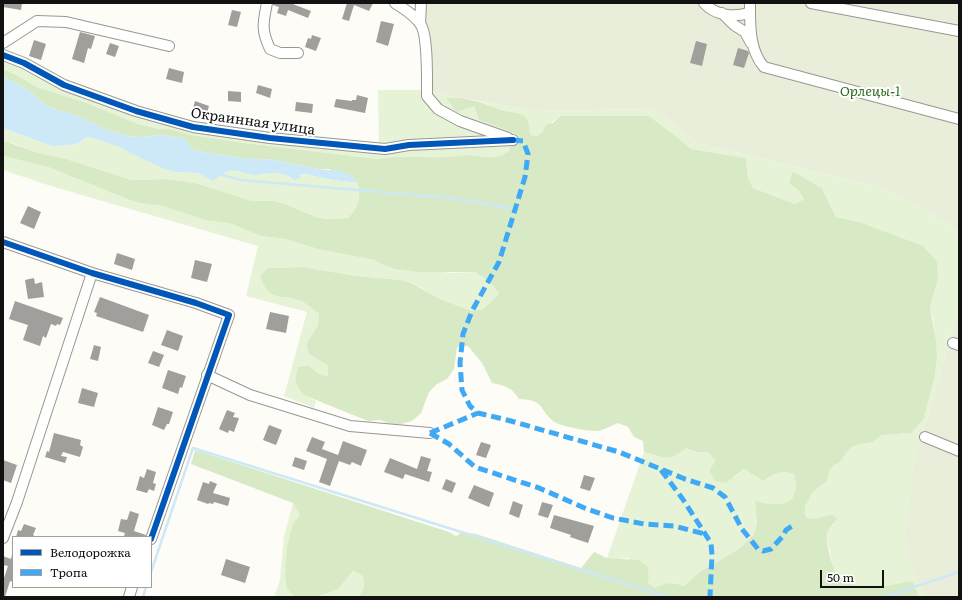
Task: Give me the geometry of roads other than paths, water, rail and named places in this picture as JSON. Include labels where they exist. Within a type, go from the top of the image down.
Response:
[{"type":"street","points":[[267,3],[264,20],[264,35],[270,49],[280,53],[298,53]]},
{"type":"street","points":[[395,3],[410,13],[420,24]]},
{"type":"street","points":[[420,24],[421,3]]},
{"type":"street","points":[[704,3],[715,12],[741,16],[748,13],[750,18]]},
{"type":"street","points":[[750,3],[750,18],[754,48],[758,60],[764,67],[959,119]]},
{"type":"street","points":[[811,3],[959,31]]},
{"type":"street","points":[[722,13],[745,32],[754,48]]},
{"type":"street","points":[[3,42],[37,21],[66,22],[169,46]]},
{"type":"street","name":"Окраинная улица","points":[[3,55],[24,63],[72,87],[136,111],[193,127],[270,138],[385,150],[409,145],[513,140],[460,121],[438,109],[426,96],[427,72],[423,31],[420,24]]},
{"type":"street","points":[[3,242],[92,273],[196,303],[229,315],[152,536]]},
{"type":"street","points":[[3,538],[19,495],[92,273]]},
{"type":"street","points":[[207,375],[250,395],[350,426],[430,433]]},
{"type":"street","points":[[925,437],[959,451]]},
{"type":"water","points":[[3,77],[27,89],[44,104],[54,109],[76,115],[107,130],[128,136],[139,137],[162,135],[184,138],[192,149],[203,152],[240,158],[273,160],[318,169],[340,171],[351,175],[358,183],[327,179],[305,174],[300,175],[301,178],[295,180],[282,174],[275,173],[253,175],[238,171],[227,172],[213,181],[198,173],[176,172],[165,169],[131,154],[122,148],[90,137],[85,138],[79,143],[52,146],[3,128]]},
{"type":"waterway","points":[[219,174],[241,180],[449,198],[510,208]]},
{"type":"waterway","points":[[152,569],[193,448],[669,597]]},
{"type":"waterway","points":[[884,597],[959,572]]},
{"type":"waterway","points":[[143,597],[146,588]]},
{"type":"park label","name":"Орлецы-1","points":[[870,92]]}]
